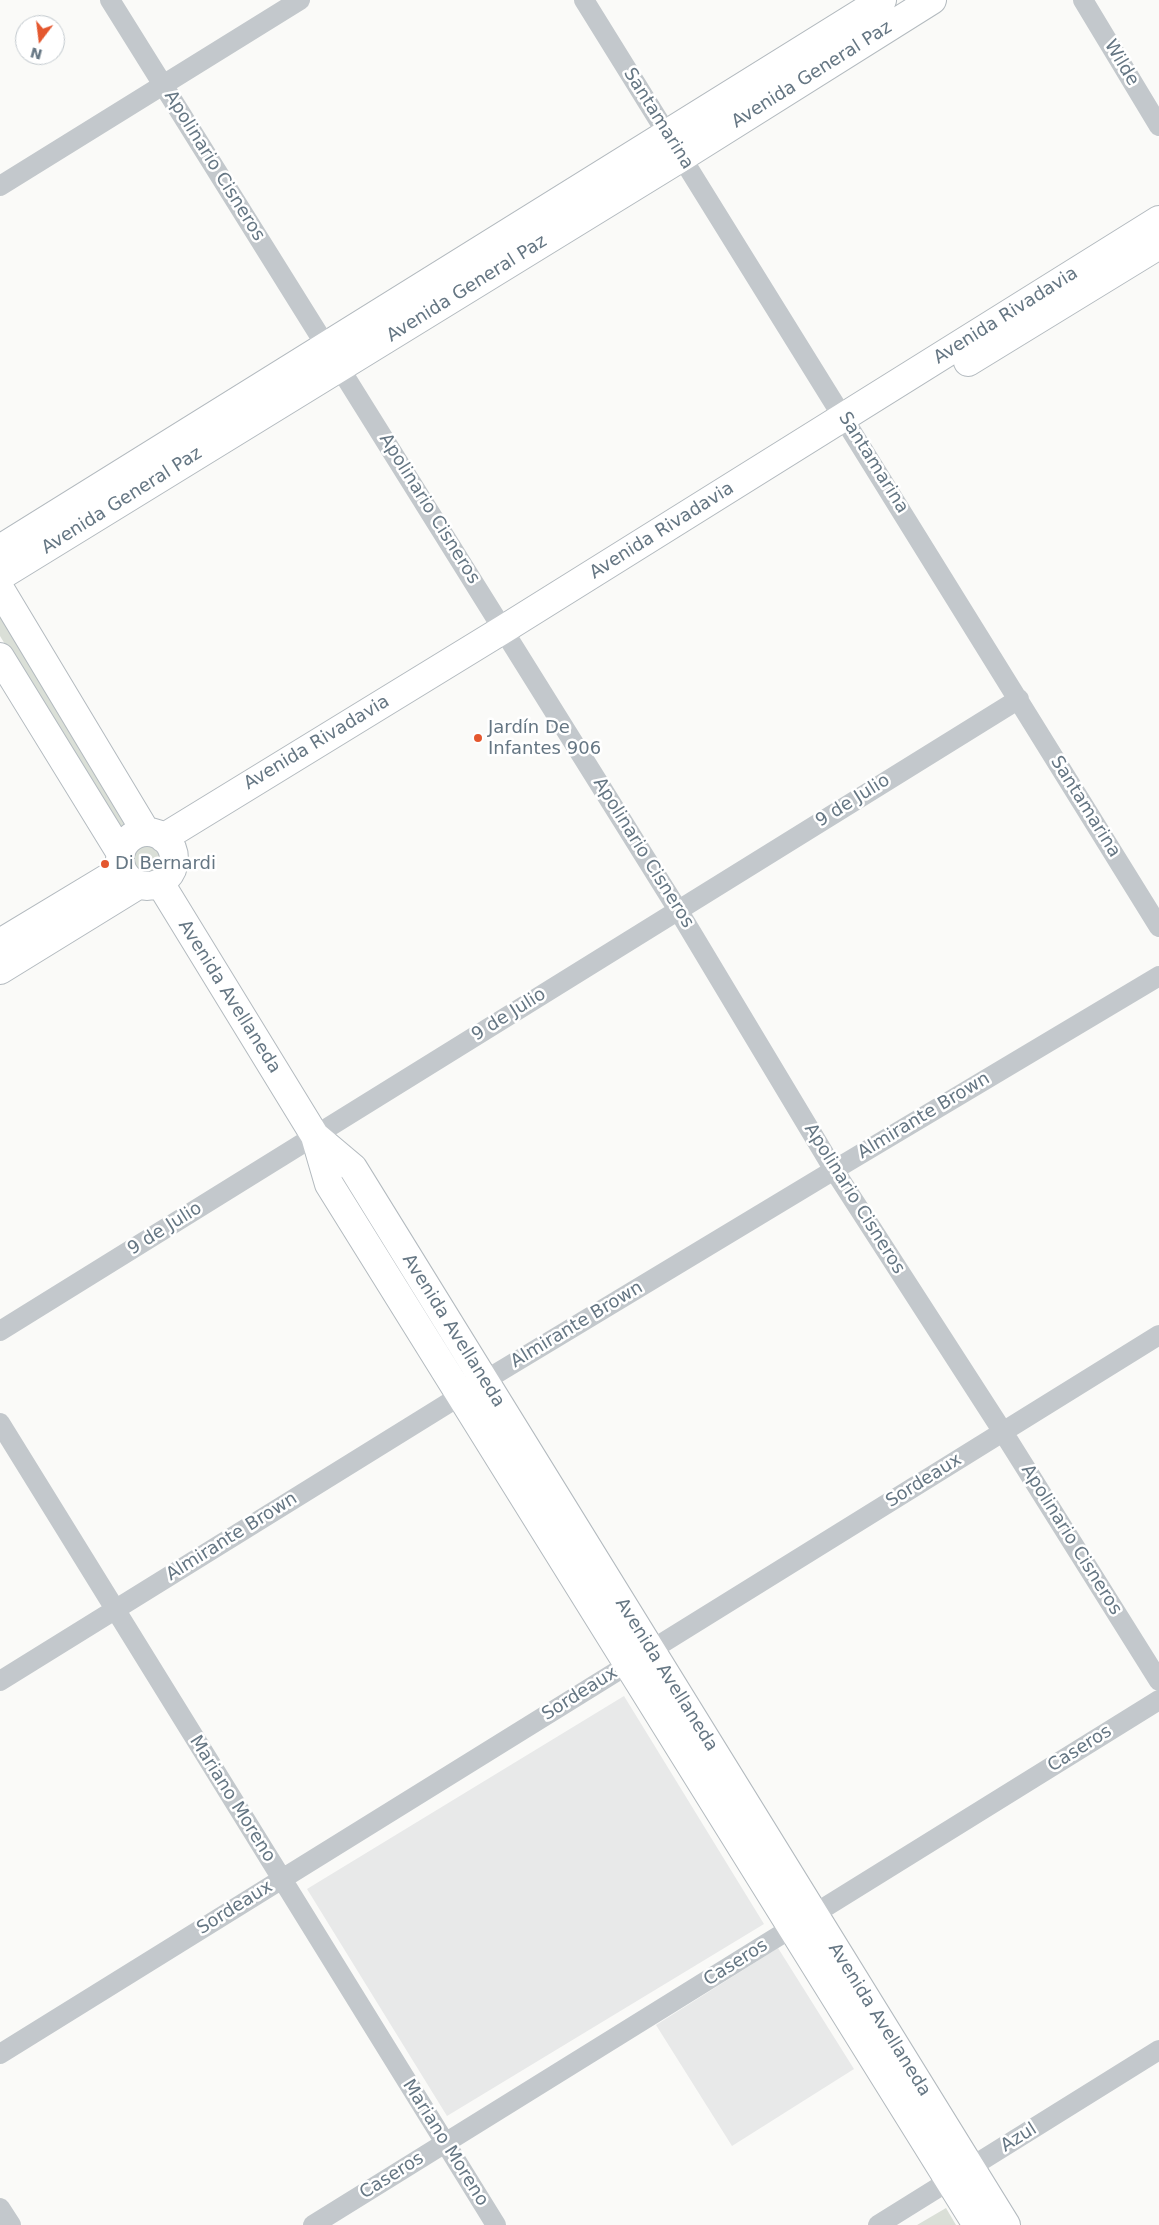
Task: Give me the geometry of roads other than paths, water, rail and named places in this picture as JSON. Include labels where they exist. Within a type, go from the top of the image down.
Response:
[{"type":"main road","name":"Avenida General Paz","points":[[499,254],[559,201],[882,0]]},
{"type":"main road","name":"Avenida General Paz","points":[[0,574],[86,509],[499,254],[572,224],[932,0]]},
{"type":"main road","points":[[559,201],[572,224]]},
{"type":"main road","name":"Avenida Rivadavia","points":[[849,425],[1159,220]]},
{"type":"main road","name":"Avenida Rivadavia","points":[[135,873],[128,840],[133,836],[161,840],[508,636],[849,425],[1159,245]]},
{"type":"main road","points":[[0,574],[161,840],[172,870],[135,873],[0,943]]},
{"type":"main road","name":"Avenida Avellaneda","points":[[0,657],[135,873],[315,1136],[353,1168],[484,1381],[639,1657]]},
{"type":"main road","points":[[0,970],[135,873]]},
{"type":"main road","name":"Avenida Avellaneda","points":[[315,1136],[329,1184],[461,1396],[639,1657],[960,2174],[1006,2225]]},
{"type":"main road","name":"Avenida Avellaneda","points":[[960,2174],[977,2225]]},
{"type":"street","name":"Apolinario Cisneros","points":[[110,0],[678,910],[834,1170],[1003,1432],[1159,1681]]},
{"type":"street","points":[[0,186],[300,0]]},
{"type":"street","name":"Santamarina","points":[[584,0],[1159,927]]},
{"type":"street","name":"Wilde","points":[[1083,0],[1159,126]]},
{"type":"street","name":"9 de Julio","points":[[0,1331],[1019,699]]},
{"type":"street","name":"Almirante Brown","points":[[0,1681],[484,1381],[1159,976]]},
{"type":"street","name":"Sordeaux","points":[[0,2054],[1159,1335]]},
{"type":"street","name":"Mariano Moreno","points":[[0,1423],[496,2225]]},
{"type":"street","name":"Caseros","points":[[313,2225],[1159,1700]]},
{"type":"street","name":"Azul","points":[[878,2225],[1159,2050]]},
{"type":"street","points":[[0,2208],[11,2225]]},
{"type":"place","name":"Jardín De Infantes 906","points":[[478,738]]},
{"type":"place","name":"Di Bernardi","points":[[105,864]]}]
